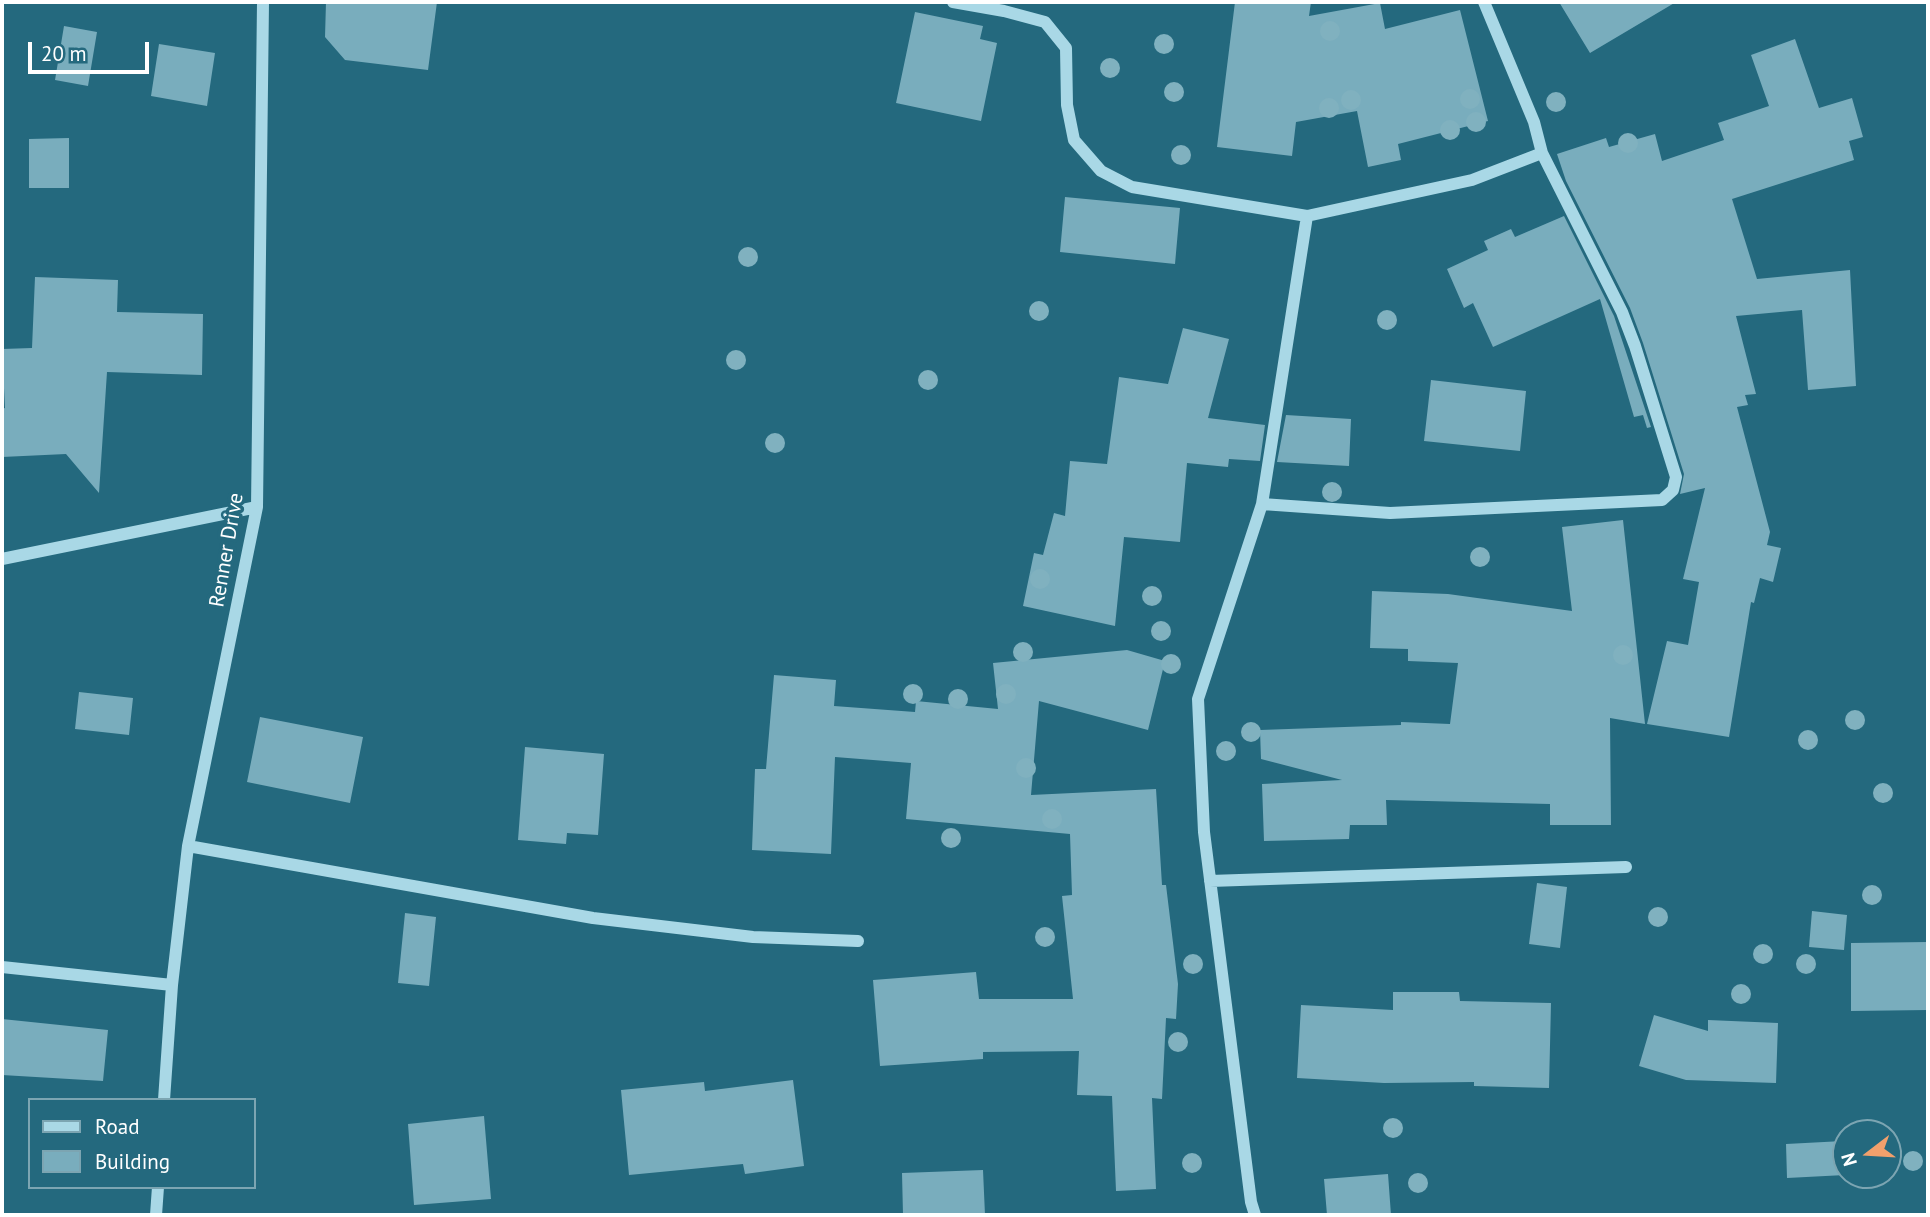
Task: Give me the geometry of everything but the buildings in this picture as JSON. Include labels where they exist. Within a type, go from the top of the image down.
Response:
[{"type":"street","name":"Renner Drive","points":[[164,1098],[172,985],[187,846],[257,507],[263,2]]},
{"type":"street","points":[[953,2],[1004,10],[1045,22],[1066,48],[1067,105],[1074,140],[1101,171],[1132,187],[1307,216],[1472,180],[1542,153]]},
{"type":"street","points":[[1262,504],[1390,513],[1662,500],[1672,490],[1676,477],[1626,324],[1542,153],[1524,98],[1484,2]]},
{"type":"street","points":[[1255,1215],[1251,1202],[1204,832],[1198,699],[1262,504],[1307,216]]},
{"type":"street","points":[[2,559],[257,507]]},
{"type":"street","points":[[187,846],[593,918],[752,937],[858,941]]},
{"type":"street","points":[[1210,881],[1626,867]]},
{"type":"street","points":[[2,967],[172,985]]},
{"type":"street","points":[[156,1215],[158,1189]]}]
